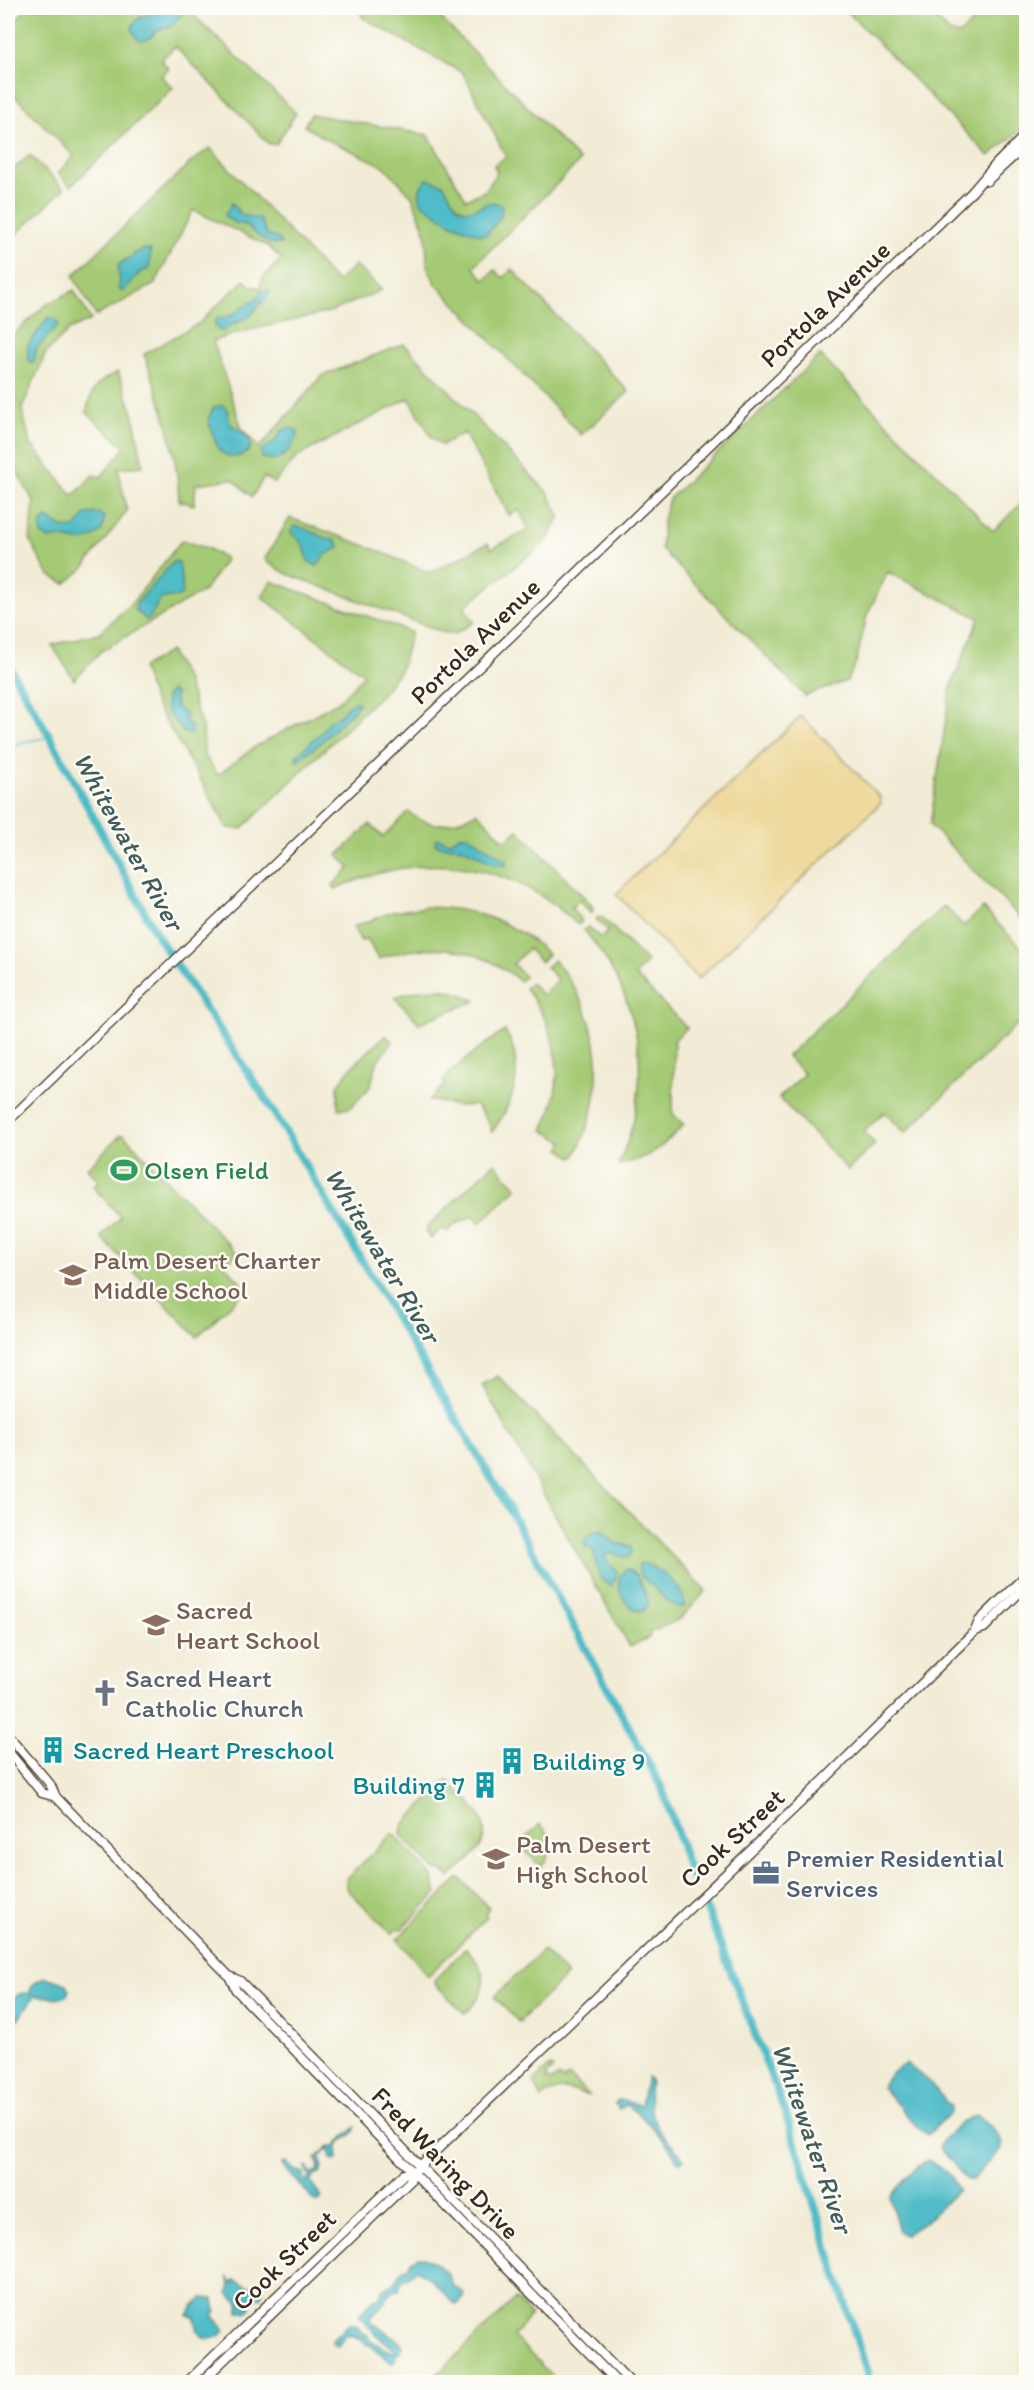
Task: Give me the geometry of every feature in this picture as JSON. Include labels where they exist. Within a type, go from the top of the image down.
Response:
[{"type":"main road","name":"Portola Avenue","points":[[8,1121],[972,192],[1026,134]]},
{"type":"main road","name":"Portola Avenue","points":[[972,192],[1026,145]]},
{"type":"main road","name":"Cook Street","points":[[188,2382],[404,2174],[412,2173],[420,2166],[824,1780],[975,1631],[979,1621],[1026,1575]]},
{"type":"main road","name":"Cook Street","points":[[975,1631],[984,1628],[1026,1586]]},
{"type":"main road","name":"Fred Waring Drive","points":[[8,1735],[50,1784],[56,1797],[229,1976],[236,1990],[617,2382]]},
{"type":"main road","name":"Fred Waring Drive","points":[[8,1751],[42,1792],[56,1797]]},
{"type":"main road","name":"Fred Waring Drive","points":[[229,1976],[240,1981],[630,2382]]},
{"type":"main road","points":[[282,2038],[287,2035],[319,2068],[327,2070]]},
{"type":"main road","points":[[328,2085],[341,2092],[359,2109],[365,2109]]},
{"type":"main road","name":"Cook Street","points":[[201,2382],[410,2181],[412,2173]]},
{"type":"main road","points":[[455,2217],[478,2232],[505,2259],[510,2259]]},
{"type":"green space","points":[[26,8],[186,8],[296,113],[276,144],[269,144],[175,46],[161,60],[169,69],[161,76],[173,88],[71,186],[58,173],[74,156],[15,96],[8,102],[8,31]]},
{"type":"green space","points":[[359,8],[431,8],[580,161],[473,267],[485,280],[495,270],[503,278],[512,269],[629,392],[581,435],[436,284],[427,266],[426,234],[412,196],[384,166],[304,126],[311,114],[428,135],[466,199],[485,191],[497,173],[494,165],[506,157],[463,73],[363,18]]},
{"type":"green space","points":[[844,8],[926,8],[949,32],[959,35],[988,8],[1026,8],[1026,126],[989,156]]},
{"type":"green space","points":[[210,148],[337,282],[355,265],[382,290],[330,312],[241,332],[213,341],[242,429],[259,448],[322,376],[404,344],[548,493],[560,516],[547,541],[464,607],[474,622],[455,634],[448,634],[285,573],[267,562],[265,558],[290,518],[374,549],[430,573],[488,543],[491,549],[529,530],[519,510],[509,515],[464,433],[442,445],[432,438],[409,398],[298,456],[274,483],[264,477],[252,497],[233,479],[196,484],[194,505],[179,501],[172,444],[144,354],[198,324],[244,280],[251,286],[260,288],[263,278],[281,259],[268,246],[193,210],[155,284],[96,316],[73,276],[190,163]]},
{"type":"green space","points":[[30,155],[64,189],[8,242],[8,173]]},
{"type":"green space","points":[[74,290],[91,320],[69,330],[46,353],[22,408],[30,443],[73,496],[93,475],[101,477],[125,447],[86,412],[96,387],[104,379],[118,372],[133,413],[143,466],[118,468],[127,511],[83,569],[65,584],[48,574],[30,541],[34,502],[8,456],[8,340],[44,306]]},
{"type":"green space","points":[[820,355],[993,531],[1026,499],[1026,924],[930,825],[951,686],[979,618],[888,572],[867,615],[856,663],[847,681],[805,696],[661,549],[663,520],[669,499]]},
{"type":"green space","points":[[182,540],[209,549],[226,559],[204,591],[101,651],[74,680],[52,645],[99,633],[132,603]]},
{"type":"green space","points":[[271,581],[411,632],[401,669],[383,693],[242,829],[227,828],[154,702],[142,668],[170,651],[186,679],[203,730],[204,755],[218,775],[255,747],[338,702],[364,675],[262,597]]},
{"type":"green space","points":[[408,812],[425,822],[442,824],[451,823],[477,812],[505,841],[518,830],[592,905],[593,910],[591,913],[579,900],[571,908],[582,921],[578,925],[551,903],[523,886],[493,874],[463,867],[432,866],[400,869],[335,889],[333,885],[350,868],[338,855],[370,824],[383,837]]},
{"type":"green space","points":[[944,906],[964,926],[983,908],[1026,953],[1026,1016],[905,1133],[884,1112],[864,1132],[875,1144],[848,1170],[779,1098],[804,1074],[787,1056]]},
{"type":"green space","points":[[426,907],[460,910],[492,918],[521,933],[548,954],[541,962],[528,949],[513,964],[525,977],[520,981],[487,960],[470,953],[452,950],[416,950],[378,959],[367,939],[361,941],[353,927],[392,912]]},
{"type":"green space","points":[[603,918],[647,962],[635,975],[687,1028],[674,1040],[673,1114],[684,1125],[655,1151],[618,1165],[630,1134],[637,1103],[639,1072],[637,1042],[631,1013],[620,984],[584,930],[588,927],[601,938],[608,931],[596,919]]},
{"type":"green space","points":[[554,960],[584,1006],[597,1056],[597,1081],[593,1107],[586,1132],[574,1158],[560,1149],[564,1142],[543,1130],[551,1112],[555,1093],[556,1057],[546,1021],[525,988],[531,983],[542,995],[558,980],[546,967]]},
{"type":"green space","points":[[441,989],[476,1001],[419,1023],[394,997],[420,990]]},
{"type":"green space","points":[[505,1031],[515,1057],[515,1083],[507,1108],[492,1132],[488,1121],[476,1105],[458,1106],[429,1100],[445,1085],[443,1079]]},
{"type":"green space","points":[[386,1036],[393,1042],[378,1060],[370,1087],[350,1108],[338,1109],[338,1086],[348,1071]]},
{"type":"green space","points":[[121,1135],[124,1135],[237,1253],[225,1265],[247,1289],[197,1337],[101,1237],[121,1217],[93,1187],[99,1181],[87,1168]]},
{"type":"green space","points":[[494,1163],[517,1188],[480,1223],[473,1216],[456,1224],[447,1232],[442,1228],[430,1239],[426,1232],[427,1227]]},
{"type":"green space","points":[[498,1376],[706,1591],[680,1619],[649,1633],[650,1637],[630,1647],[482,1385]]},
{"type":"green space","points":[[447,1780],[476,1810],[484,1828],[484,1837],[480,1847],[450,1877],[443,1871],[435,1870],[401,1835],[402,1826]]},
{"type":"green space","points":[[540,1824],[547,1834],[550,1851],[540,1867],[519,1845]]},
{"type":"green space","points":[[393,1833],[431,1875],[437,1893],[402,1929],[397,1929],[392,1934],[346,1888],[346,1879]]},
{"type":"green space","points":[[458,1879],[461,1879],[489,1908],[486,1918],[428,1976],[397,1939]]},
{"type":"green space","points":[[466,1948],[479,1965],[484,1981],[479,1997],[465,2014],[435,1984],[435,1979]]},
{"type":"green space","points":[[543,1950],[567,1975],[519,2022],[494,1997]]},
{"type":"green space","points":[[550,2066],[553,2069],[546,2076],[547,2080],[551,2081],[558,2077],[564,2080],[569,2076],[590,2096],[559,2089],[541,2099],[533,2082]]},
{"type":"green space","points":[[515,2299],[531,2315],[513,2336],[558,2382],[429,2382]]},
{"type":"sand","points":[[801,716],[880,797],[881,803],[698,979],[616,894]]},
{"type":"water","points":[[162,8],[179,8],[181,15],[170,27],[156,31],[146,40],[138,40],[132,30],[136,21]]},
{"type":"water","points":[[427,179],[443,184],[460,208],[471,210],[497,203],[502,206],[501,217],[486,235],[450,223],[422,204],[420,190]]},
{"type":"water","points":[[232,203],[241,215],[260,219],[267,235],[279,239],[281,244],[266,241],[244,224],[237,224],[226,218],[225,215]]},
{"type":"water","points":[[143,249],[151,250],[149,269],[139,273],[124,291],[121,291],[118,288],[120,284],[118,265]]},
{"type":"water","points":[[269,290],[270,293],[249,317],[223,331],[215,325],[217,318],[232,315],[256,299],[262,291]]},
{"type":"water","points":[[48,318],[53,318],[59,324],[36,349],[32,363],[28,359],[28,345]]},
{"type":"water","points":[[222,405],[229,411],[227,415],[231,425],[244,433],[250,441],[250,447],[246,453],[240,456],[224,454],[218,448],[213,435],[208,420],[213,408]]},
{"type":"water","points":[[288,428],[297,430],[298,434],[289,451],[277,460],[262,458],[261,451],[276,440],[281,431]]},
{"type":"water","points":[[99,513],[104,517],[102,531],[86,540],[49,539],[41,535],[41,523],[47,518],[63,527],[75,528],[86,514]]},
{"type":"water","points":[[293,526],[335,540],[340,547],[325,555],[317,566],[308,561],[303,545],[291,533]]},
{"type":"water","points":[[174,561],[179,562],[183,594],[160,600],[147,620],[135,610],[137,603]]},
{"type":"water","points":[[171,691],[176,694],[176,706],[186,714],[185,721],[191,726],[191,734],[184,733],[167,711],[166,697]]},
{"type":"water","points":[[359,703],[355,709],[318,745],[296,761],[297,755],[323,731],[329,721],[341,715],[347,706]]},
{"type":"water","points":[[468,835],[506,861],[507,865],[489,862],[471,851],[458,847],[444,847],[435,844],[436,838],[449,842],[459,836]]},
{"type":"water","points":[[601,1530],[615,1543],[630,1546],[632,1551],[628,1558],[612,1553],[605,1555],[606,1561],[617,1571],[615,1580],[610,1585],[600,1578],[593,1550],[585,1547],[584,1543],[588,1535]]},
{"type":"water","points":[[643,1563],[657,1569],[677,1586],[682,1593],[684,1607],[671,1604],[641,1576],[639,1565]]},
{"type":"water","points":[[626,1569],[635,1574],[643,1588],[649,1603],[643,1611],[631,1607],[620,1592],[619,1580]]},
{"type":"water","points":[[46,1977],[67,1984],[69,1989],[67,1995],[62,1998],[34,1996],[18,2020],[13,2013],[8,2011],[8,2006],[12,2008],[15,1997],[25,1993],[30,1994],[35,1983]]},
{"type":"water","points":[[906,2063],[930,2083],[951,2107],[950,2113],[928,2135],[918,2128],[882,2087],[895,2071]]},
{"type":"water","points":[[647,2077],[650,2080],[650,2104],[655,2123],[684,2159],[681,2162],[677,2161],[663,2140],[639,2115],[627,2105],[619,2109],[615,2104],[619,2100],[641,2105]]},
{"type":"water","points":[[977,2115],[998,2134],[1002,2149],[972,2180],[967,2180],[939,2147],[955,2128]]},
{"type":"water","points":[[356,2127],[350,2136],[338,2145],[338,2157],[335,2161],[331,2159],[329,2148],[319,2157],[323,2167],[310,2182],[322,2197],[320,2201],[315,2201],[281,2164],[286,2162],[294,2170],[303,2173],[303,2182],[306,2182],[309,2176],[305,2167],[307,2166],[310,2173],[316,2172],[319,2167],[316,2158],[329,2146],[336,2146],[342,2139]]},
{"type":"water","points":[[928,2161],[946,2172],[958,2190],[924,2223],[904,2235],[899,2232],[890,2198],[912,2171]]},
{"type":"water","points":[[424,2257],[436,2263],[448,2274],[452,2285],[464,2293],[464,2298],[458,2304],[453,2303],[432,2280],[416,2269],[408,2278],[402,2280],[399,2290],[391,2292],[385,2303],[370,2319],[403,2346],[396,2354],[395,2361],[391,2362],[366,2343],[349,2335],[344,2337],[338,2346],[333,2344],[332,2341],[343,2332],[349,2323],[357,2325],[361,2332],[368,2335],[379,2346],[394,2352],[396,2350],[380,2338],[359,2316],[372,2300],[379,2299],[383,2289],[394,2284],[402,2270],[409,2267],[411,2261]]},
{"type":"water","points":[[228,2276],[232,2284],[235,2280],[263,2291],[262,2297],[252,2300],[251,2308],[246,2312],[239,2312],[239,2303],[228,2293],[230,2284]]},
{"type":"water","points":[[202,2298],[214,2299],[216,2311],[213,2315],[225,2330],[216,2338],[209,2339],[202,2336],[198,2331],[195,2318],[188,2315]]},
{"type":"waterway","name":"Whitewater River","points":[[8,665],[50,737],[158,937],[269,1104],[506,1503],[662,1788],[693,1881]]},
{"type":"waterway","points":[[8,749],[23,742],[50,737]]},
{"type":"waterway","name":"Whitewater River","points":[[707,1910],[787,2117],[870,2382]]},
{"type":"place","name":"Olsen Field","points":[[124,1170]]},
{"type":"place","name":"Palm Desert Charter Middle School","points":[[73,1275]]},
{"type":"place","name":"Sacred Heart School","points":[[156,1625]]},
{"type":"place","name":"Sacred Heart Catholic Church","points":[[105,1693]]},
{"type":"place","name":"Sacred Heart Preschool","points":[[53,1750]]},
{"type":"place","name":"Building 9","points":[[512,1761]]},
{"type":"place","name":"Building 7","points":[[485,1785]]},
{"type":"place","name":"Palm Desert High School","points":[[496,1859]]},
{"type":"place","name":"Premier Residential Services","points":[[766,1873]]}]
